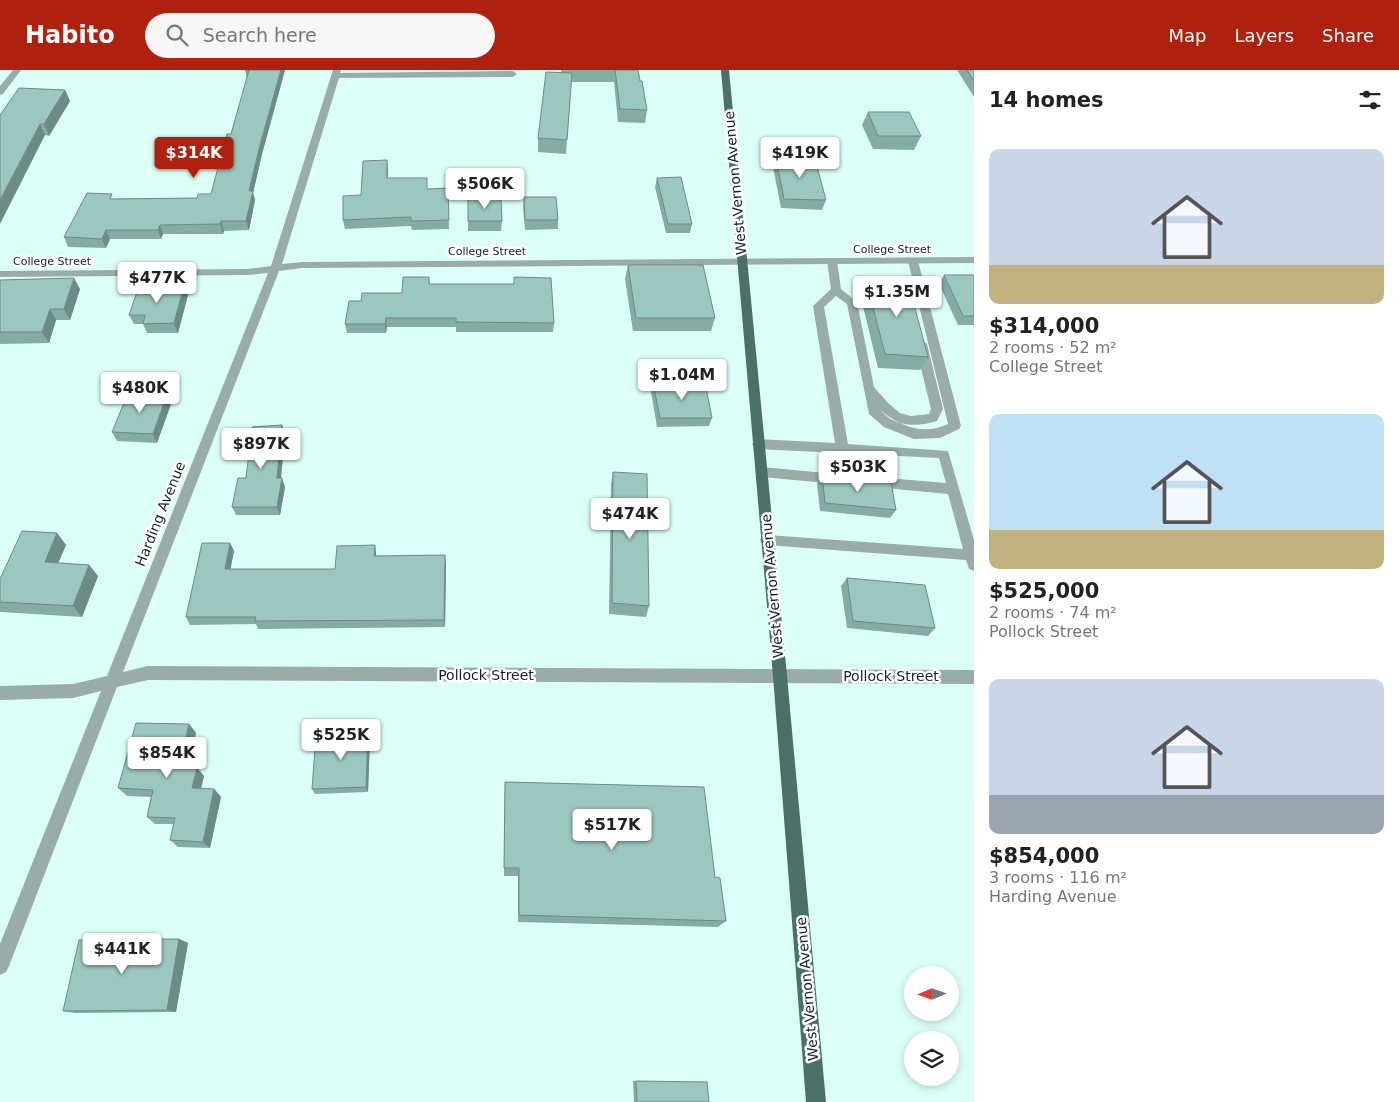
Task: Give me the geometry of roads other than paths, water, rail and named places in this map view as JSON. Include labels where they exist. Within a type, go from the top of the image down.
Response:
[{"type":"main road","name":"West Vernon Avenue","points":[[725,70],[780,676],[816,1102]]},
{"type":"street","points":[[0,92],[17,70]]},
{"type":"street","points":[[336,73],[513,74]]},
{"type":"street","name":"Harding Avenue","points":[[0,966],[275,269],[336,73]]},
{"type":"street","name":"College Street","points":[[0,274],[247,272],[302,265],[974,260]]},
{"type":"street","points":[[832,262],[836,290],[852,302],[873,411],[888,424],[914,434],[940,433],[955,426],[912,261]]},
{"type":"street","points":[[907,289],[916,276]]},
{"type":"street","points":[[836,290],[818,306],[842,447]]},
{"type":"street","points":[[868,387],[890,414],[919,421],[933,418],[937,409],[918,335]]},
{"type":"street","points":[[901,429],[907,451]]},
{"type":"street","points":[[758,444],[842,447],[944,454],[973,560],[767,540]]},
{"type":"street","points":[[761,472],[953,489]]},
{"type":"street","name":"Pollock Street","points":[[0,693],[73,692],[148,673],[974,676]]}]
